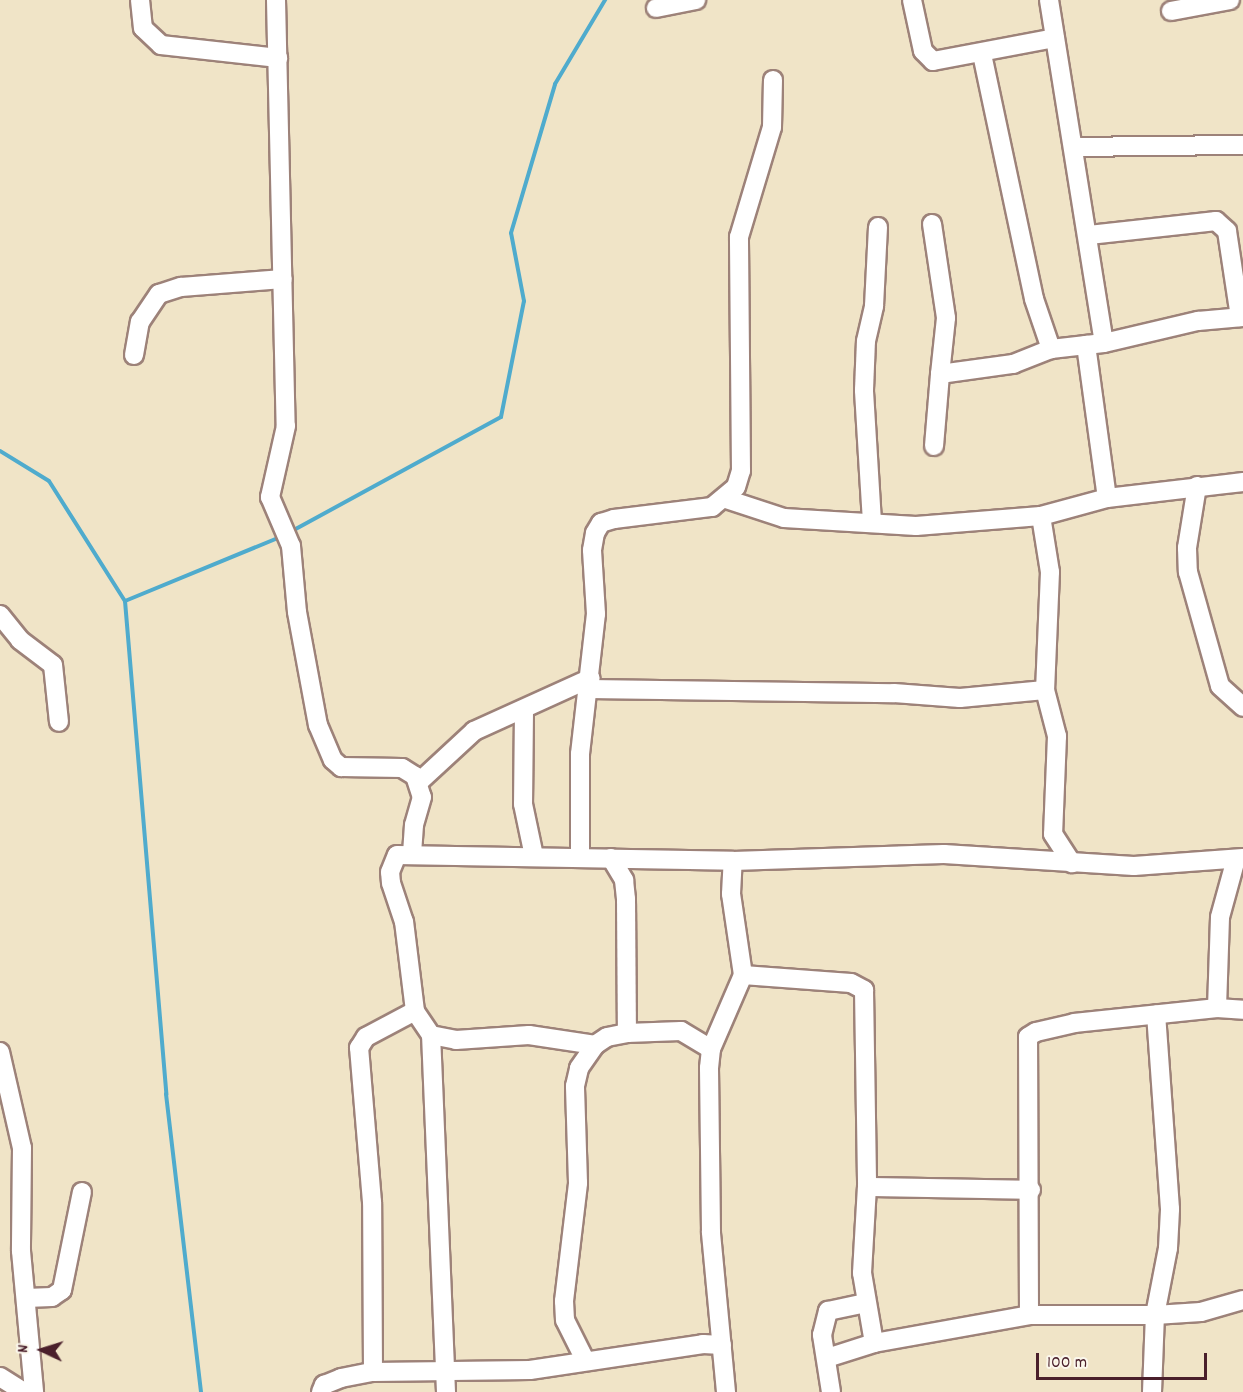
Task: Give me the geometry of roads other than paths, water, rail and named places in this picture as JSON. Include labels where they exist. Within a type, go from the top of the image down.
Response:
[{"type":"street","points":[[140,0],[143,28],[161,45],[278,58]]},
{"type":"street","points":[[276,0],[286,426],[270,496],[291,546],[297,612],[318,725],[338,765],[402,768],[419,782],[422,797],[414,825],[412,853]]},
{"type":"street","points":[[656,8],[696,0]]},
{"type":"street","points":[[912,0],[926,56],[933,61],[982,54],[1055,38]]},
{"type":"street","points":[[1049,0],[1089,235],[1107,498]]},
{"type":"street","points":[[1171,11],[1230,0]]},
{"type":"street","points":[[982,54],[1034,299],[1051,349]]},
{"type":"street","points":[[580,857],[580,754],[590,683],[596,614],[592,550],[601,523],[712,507],[726,499],[736,487],[741,471],[739,237],[772,127],[773,80]]},
{"type":"street","points":[[1073,147],[1243,145]]},
{"type":"street","points":[[940,374],[1013,364],[1051,349],[1095,344],[1198,321],[1241,317],[1227,231],[1216,221],[1089,235]]},
{"type":"street","points":[[932,224],[946,318],[934,446]]},
{"type":"street","points":[[872,522],[864,390],[866,341],[874,306],[878,227]]},
{"type":"street","points":[[134,355],[140,321],[159,294],[181,287],[283,279]]},
{"type":"street","points":[[726,499],[784,518],[916,526],[1041,516],[1107,498],[1243,482]]},
{"type":"street","points":[[1197,486],[1187,548],[1188,572],[1220,686],[1243,707]]},
{"type":"street","points":[[1041,516],[1050,572],[1045,690],[1057,736],[1053,834],[1072,863]]},
{"type":"street","points":[[0,615],[20,640],[53,665],[59,722]]},
{"type":"street","points":[[419,782],[474,731],[590,683],[894,693],[960,698],[1045,690]]},
{"type":"street","points":[[524,711],[524,804],[534,856]]},
{"type":"street","points":[[446,1392],[431,1035],[415,1011],[404,922],[390,878],[398,855],[412,853],[734,861],[944,854],[1134,866],[1239,858],[1217,936],[1217,1008]]},
{"type":"street","points":[[611,858],[624,880],[626,900],[627,1033]]},
{"type":"street","points":[[726,1392],[710,1203],[711,1049],[743,975],[731,894],[734,861]]},
{"type":"street","points":[[743,975],[851,983],[864,990],[867,1186],[862,1250],[864,1303],[874,1343]]},
{"type":"street","points":[[1029,1315],[1031,1190],[1028,1037],[1065,1025],[1217,1008],[1243,1010]]},
{"type":"street","points":[[373,1371],[372,1202],[359,1048],[366,1037],[415,1011]]},
{"type":"street","points":[[1152,1392],[1155,1315],[1168,1248],[1170,1209],[1156,1015]]},
{"type":"street","points":[[585,1360],[565,1320],[564,1301],[578,1183],[574,1086],[579,1068],[595,1045],[607,1037],[627,1033],[681,1031],[711,1049]]},
{"type":"street","points":[[431,1035],[456,1040],[529,1035],[595,1045]]},
{"type":"street","points":[[0,1052],[22,1148],[21,1251],[34,1392]]},
{"type":"street","points":[[867,1186],[1031,1190]]},
{"type":"street","points":[[26,1299],[52,1297],[62,1290],[82,1192]]},
{"type":"street","points":[[827,1358],[874,1343],[1029,1315],[1155,1315],[1201,1312],[1243,1300]]},
{"type":"street","points":[[831,1392],[822,1335],[828,1311],[864,1303]]},
{"type":"street","points":[[321,1392],[324,1385],[341,1378],[373,1371],[445,1374],[530,1370],[703,1344],[722,1345]]},
{"type":"street","points":[[0,1377],[24,1392]]},
{"type":"waterway","points":[[292,531],[501,417],[524,301],[511,233],[555,84],[605,0]]},
{"type":"waterway","points":[[0,451],[49,481],[125,601],[166,1094],[201,1392]]},
{"type":"waterway","points":[[125,601],[280,537]]}]
